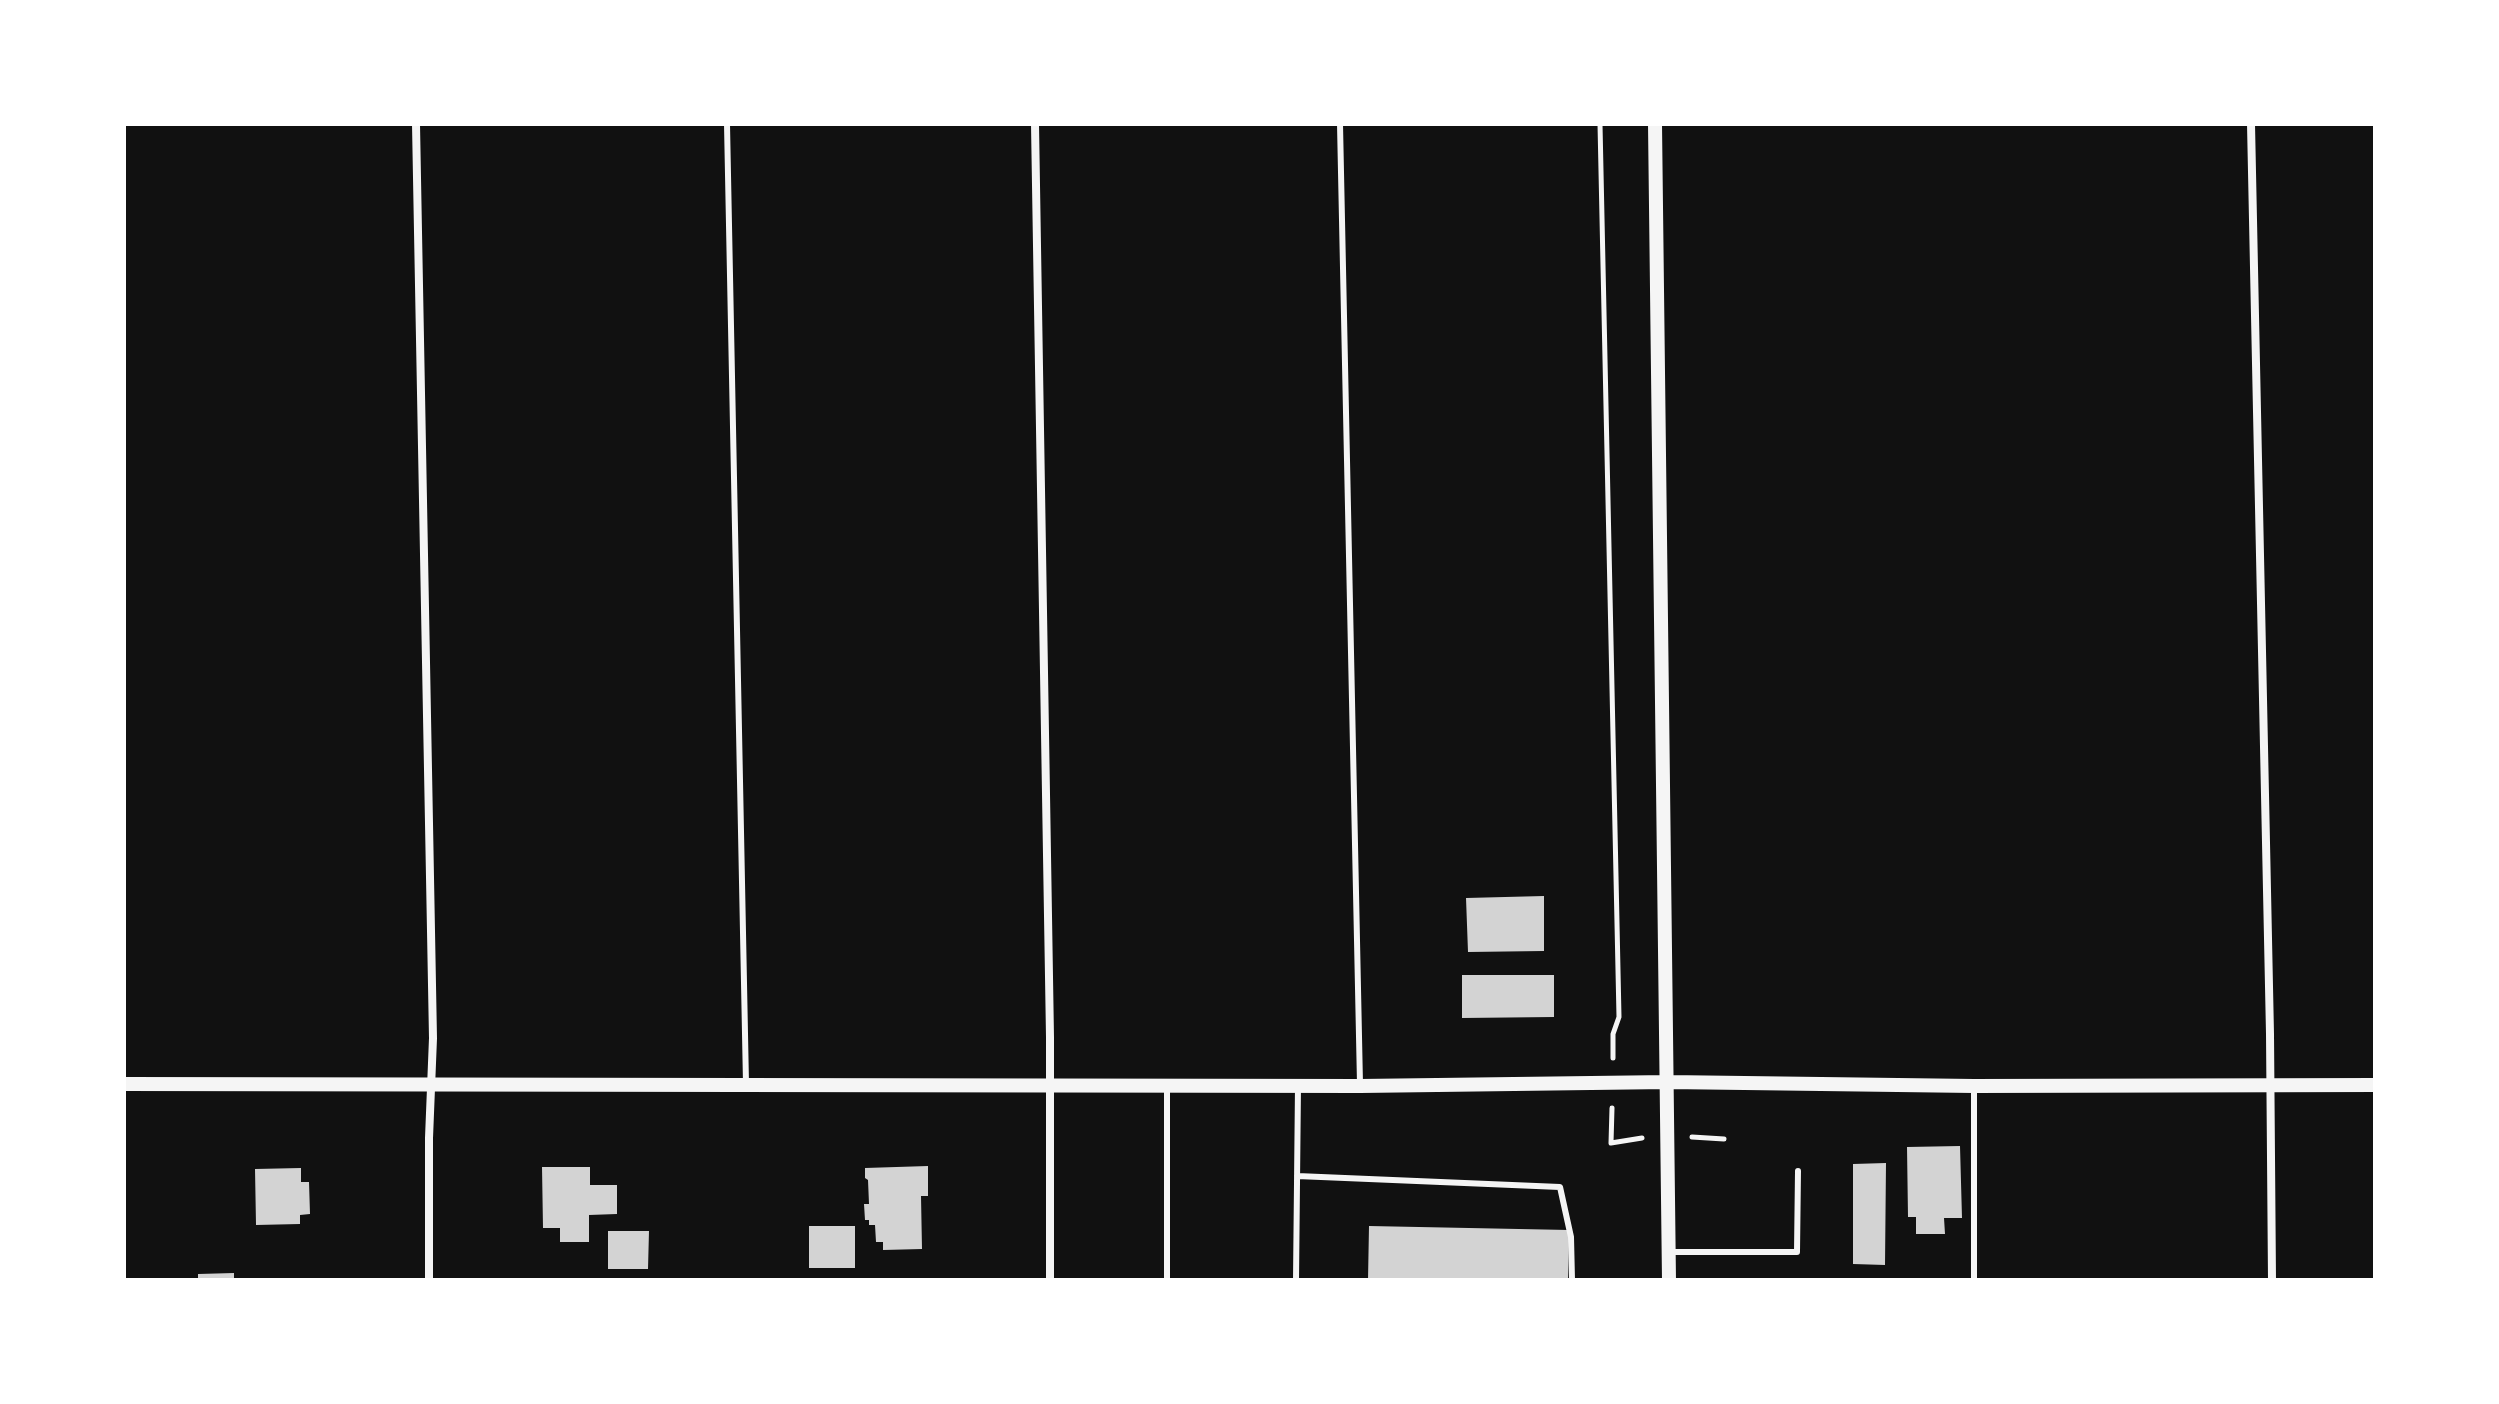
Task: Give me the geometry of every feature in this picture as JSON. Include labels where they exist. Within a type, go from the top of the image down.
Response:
[{"type":"street","points":[[416,124],[433,1022],[429,1280]]},
{"type":"street","points":[[1035,124],[1050,1086],[1050,1280]]},
{"type":"street","points":[[1655,124],[1669,1280]]},
{"type":"street","points":[[2251,124],[2271,1086],[2272,1280]]},
{"type":"street","points":[[124,1084],[1360,1086],[1668,1082],[1974,1086],[2375,1085]]},
{"type":"lane","points":[[727,124],[746,1084]]},
{"type":"lane","points":[[1340,124],[1360,1086]]},
{"type":"lane","points":[[1167,1086],[1167,1280]]},
{"type":"lane","points":[[1296,1280],[1298,1086]]},
{"type":"lane","points":[[1974,1086],[1974,1280]]},
{"type":"lane","points":[[1669,1252],[1797,1252],[1798,1171]]},
{"type":"lane","points":[[1297,1176],[1560,1187],[1571,1237],[1572,1280]]},
{"type":"path","points":[[1600,124],[1619,1017],[1613,1034]]},
{"type":"building","points":[[1544,896],[1544,951],[1468,952],[1466,898]]},
{"type":"building","points":[[1462,975],[1554,975],[1554,1017],[1462,1018]]},
{"type":"building","points":[[1960,1146],[1962,1218],[1944,1218],[1945,1234],[1916,1234],[1916,1217],[1908,1217],[1907,1147]]},
{"type":"building","points":[[1886,1163],[1885,1265],[1853,1264],[1853,1164]]},
{"type":"building","points":[[928,1166],[928,1196],[921,1196],[922,1249],[883,1250],[883,1242],[876,1242],[875,1225],[869,1225],[869,1220],[865,1220],[864,1204],[869,1204],[865,1168]]},
{"type":"building","points":[[542,1167],[590,1167],[590,1185],[617,1185],[617,1214],[589,1215],[589,1242],[560,1242],[560,1228],[543,1228]]},
{"type":"building","points":[[301,1168],[301,1182],[309,1182],[310,1214],[300,1215],[300,1224],[256,1225],[255,1169]]},
{"type":"building","points":[[809,1226],[855,1226],[855,1268],[809,1268]]},
{"type":"building","points":[[1369,1226],[1569,1230],[1568,1280],[1368,1280]]},
{"type":"building","points":[[608,1231],[649,1231],[648,1269],[608,1269]]},
{"type":"building","points":[[234,1273],[234,1280],[198,1280],[198,1274]]}]
